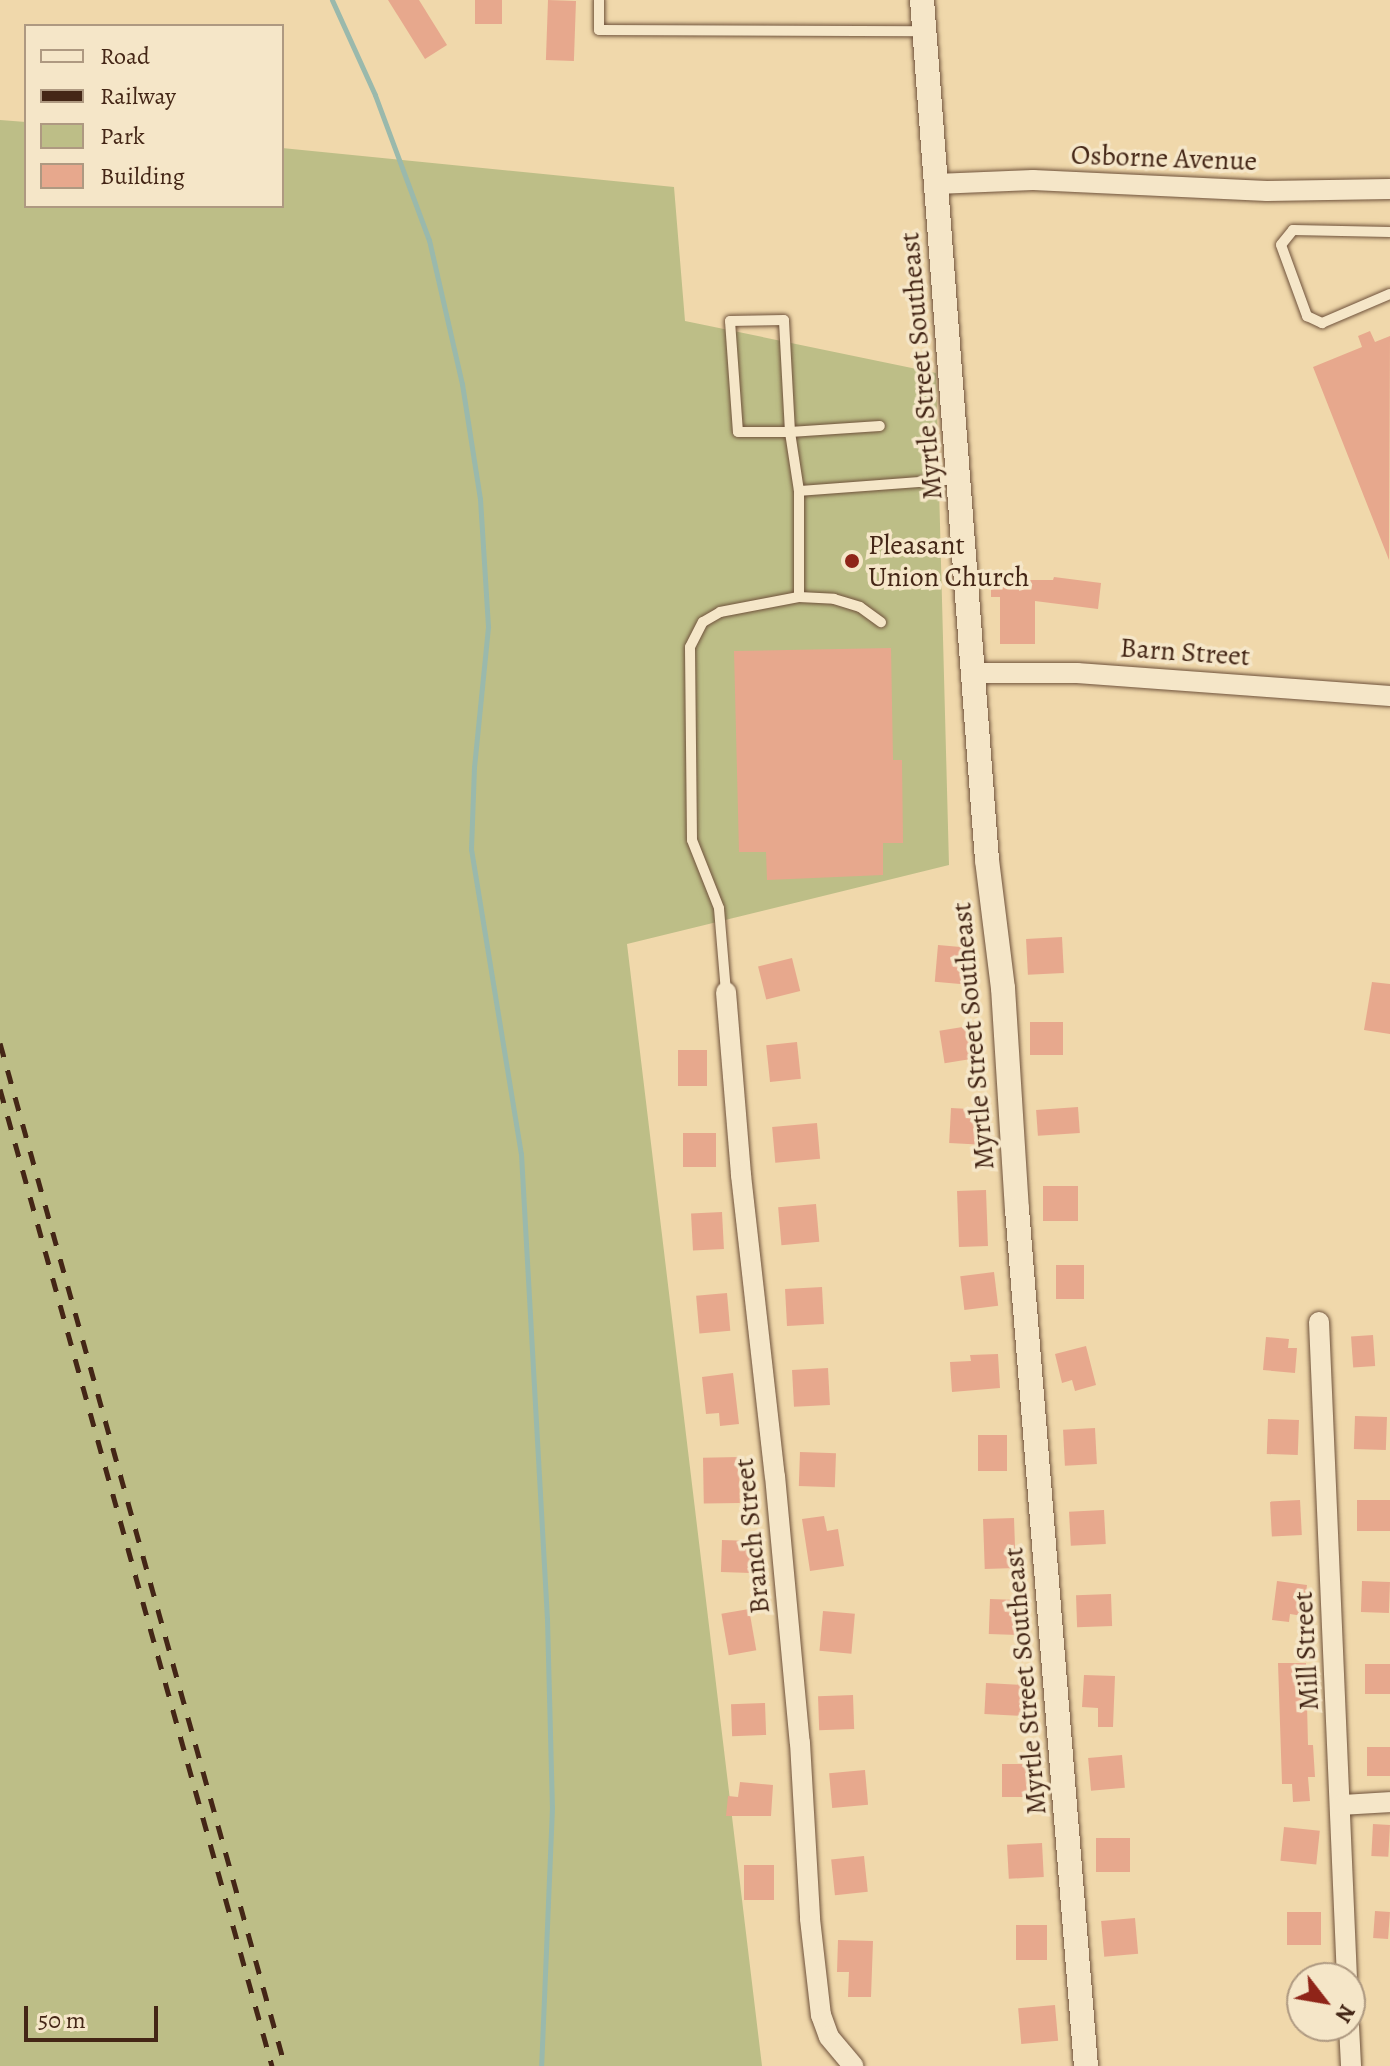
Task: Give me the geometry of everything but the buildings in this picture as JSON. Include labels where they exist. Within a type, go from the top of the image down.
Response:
[{"type":"street","name":"Myrtle Street Southeast","points":[[922,0],[987,860],[1003,988],[1017,1209],[1086,2066]]},
{"type":"street","name":"Osborne Avenue","points":[[936,184],[1033,180],[1267,191],[1390,189]]},
{"type":"street","name":"Barn Street","points":[[975,673],[1077,673],[1390,696]]},
{"type":"street","name":"Branch Street","points":[[726,992],[738,1147],[778,1507],[800,1743],[810,1919],[821,2015],[829,2037],[853,2066]]},
{"type":"street","name":"Mill Street","points":[[1319,1322],[1346,1962]]},
{"type":"street","points":[[1341,1805],[1390,1802]]},
{"type":"street","points":[[1350,2042],[1351,2066]]},
{"type":"lane","points":[[599,0],[599,30],[925,31]]},
{"type":"lane","points":[[1390,232],[1293,230],[1281,245],[1307,316],[1322,323],[1390,294]]},
{"type":"lane","points":[[799,597],[799,491],[790,432],[784,320],[730,321],[738,432],[790,432],[880,426]]},
{"type":"lane","points":[[799,491],[960,478]]},
{"type":"lane","points":[[726,992],[719,908],[692,840],[690,647],[703,622],[720,612],[799,597],[834,599],[860,607],[881,622]]},
{"type":"green space","points":[[0,120],[24,122],[24,208],[284,208],[284,148],[674,187],[685,321],[936,373],[949,865],[627,944],[762,2066],[0,2066]]},
{"type":"waterway","points":[[332,0],[375,95],[429,240],[462,384],[480,499],[488,627],[474,767],[471,849],[521,1154],[547,1619],[552,1807],[541,2066]]},
{"type":"railway","points":[[0,1043],[285,2066]]},
{"type":"railway","points":[[0,1089],[272,2066]]},
{"type":"place","name":"Pleasant Union Church","points":[[852,561]]}]
